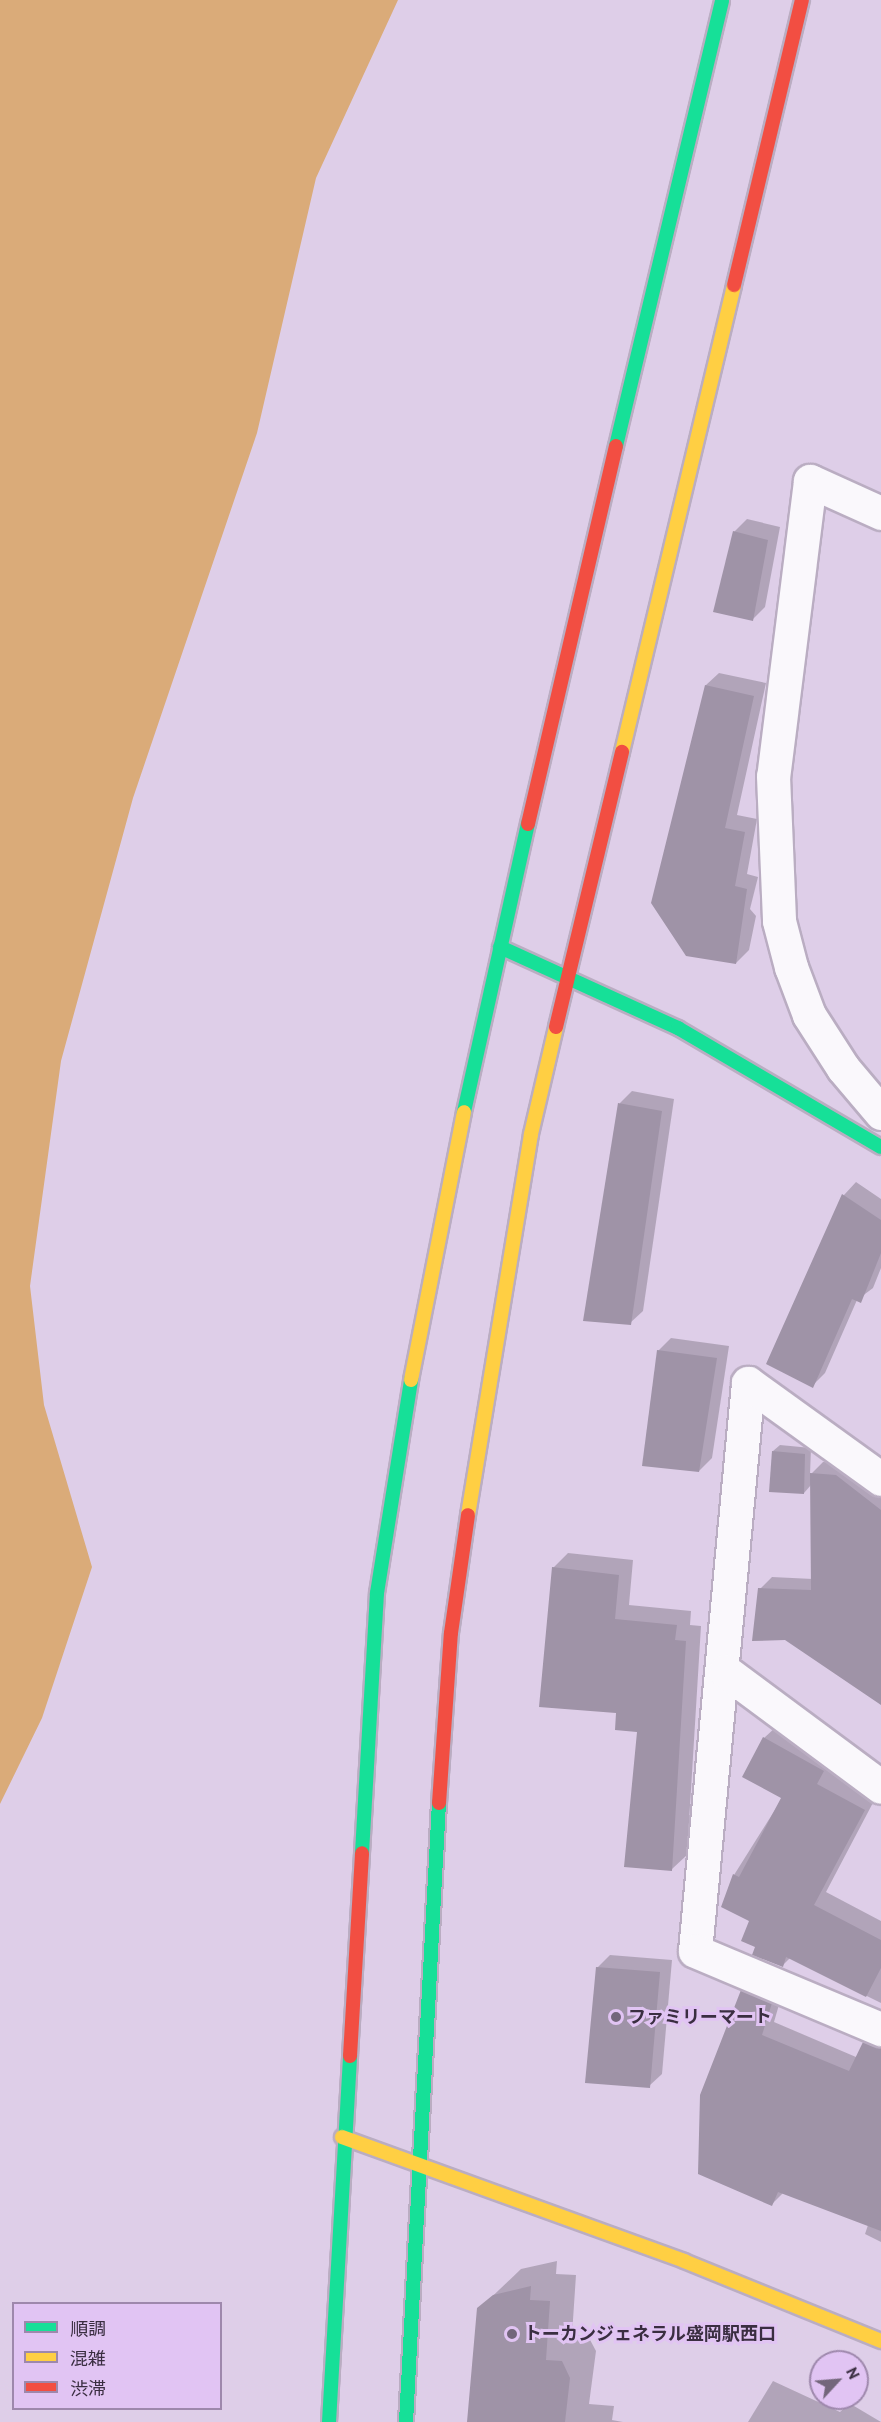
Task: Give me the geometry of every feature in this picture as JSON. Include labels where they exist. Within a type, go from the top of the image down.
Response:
[{"type":"street","points":[[329,2422],[342,2137],[377,1593],[427,1278],[500,947],[722,0]]},
{"type":"street","points":[[406,2422],[418,2164],[451,1633],[531,1134],[802,0]]},
{"type":"street","points":[[881,513],[810,481],[773,796],[779,921],[791,967],[809,1015],[843,1068],[881,1113]]},
{"type":"street","points":[[500,947],[678,1028],[881,1147]]},
{"type":"street","points":[[881,1479],[748,1383],[725,1671],[695,1951],[881,2029]]},
{"type":"street","points":[[725,1671],[881,1786]]},
{"type":"street","points":[[342,2137],[684,2261],[881,2341]]},
{"type":"shaded area","points":[[0,0],[398,0],[316,178],[257,433],[133,798],[61,1061],[30,1286],[44,1405],[92,1567],[42,1718],[0,1804]]},
{"type":"building","points":[[733,531],[768,540],[753,621],[713,612]]},
{"type":"building","points":[[705,685],[754,696],[725,828],[745,832],[735,886],[747,889],[736,964],[686,956],[651,903]]},
{"type":"building","points":[[618,1103],[662,1111],[631,1325],[583,1321]]},
{"type":"building","points":[[842,1194],[881,1220],[881,1253],[861,1303],[852,1299],[813,1388],[766,1364]]},
{"type":"building","points":[[657,1350],[717,1358],[699,1472],[642,1466]]},
{"type":"building","points":[[772,1451],[805,1454],[804,1494],[769,1492]]},
{"type":"building","points":[[810,1473],[836,1475],[881,1510],[881,1705],[785,1640],[752,1641],[758,1588],[811,1590]]},
{"type":"building","points":[[552,1567],[619,1575],[615,1619],[677,1625],[675,1640],[686,1641],[672,1871],[624,1867],[637,1732],[615,1730],[616,1713],[539,1707]]},
{"type":"building","points":[[763,1737],[824,1771],[817,1784],[865,1810],[814,1905],[881,1940],[881,1968],[866,1997],[786,1957],[783,1967],[752,1955],[755,1947],[741,1941],[749,1921],[721,1907],[733,1874],[739,1877],[781,1798],[742,1777]]},
{"type":"building","points":[[596,1967],[660,1972],[650,2088],[585,2083]]},
{"type":"building","points":[[741,1990],[772,2003],[762,2035],[849,2071],[863,2042],[881,2047],[881,2231],[778,2192],[772,2206],[698,2174],[700,2095]]},
{"type":"building","name":"トーカンジェネラル盛岡駅西口","points":[[531,2286],[530,2300],[550,2301],[546,2360],[562,2361],[570,2378],[565,2422],[467,2422],[477,2308],[493,2295]]},
{"type":"traffic: fast","points":[[616,446],[722,0]]},
{"type":"traffic: fast","points":[[464,1112],[528,824]]},
{"type":"traffic: fast","points":[[500,947],[678,1028],[881,1147]]},
{"type":"traffic: fast","points":[[362,1853],[377,1593],[411,1380]]},
{"type":"traffic: fast","points":[[406,2422],[439,1803]]},
{"type":"traffic: fast","points":[[329,2422],[350,2056]]},
{"type":"traffic: slow","points":[[622,752],[734,285]]},
{"type":"traffic: slow","points":[[468,1515],[531,1134],[556,1027]]},
{"type":"traffic: slow","points":[[411,1380],[464,1112]]},
{"type":"traffic: slow","points":[[342,2137],[684,2261],[881,2341]]},
{"type":"traffic: jam","points":[[734,285],[802,0]]},
{"type":"traffic: jam","points":[[528,824],[616,446]]},
{"type":"traffic: jam","points":[[556,1027],[622,752]]},
{"type":"traffic: jam","points":[[439,1803],[451,1633],[468,1515]]},
{"type":"traffic: jam","points":[[350,2056],[362,1853]]},
{"type":"place","name":"ファミリーマート","points":[[616,2017]]},
{"type":"place","name":"トーカンジェネラル盛岡駅西口","points":[[512,2334]]}]
